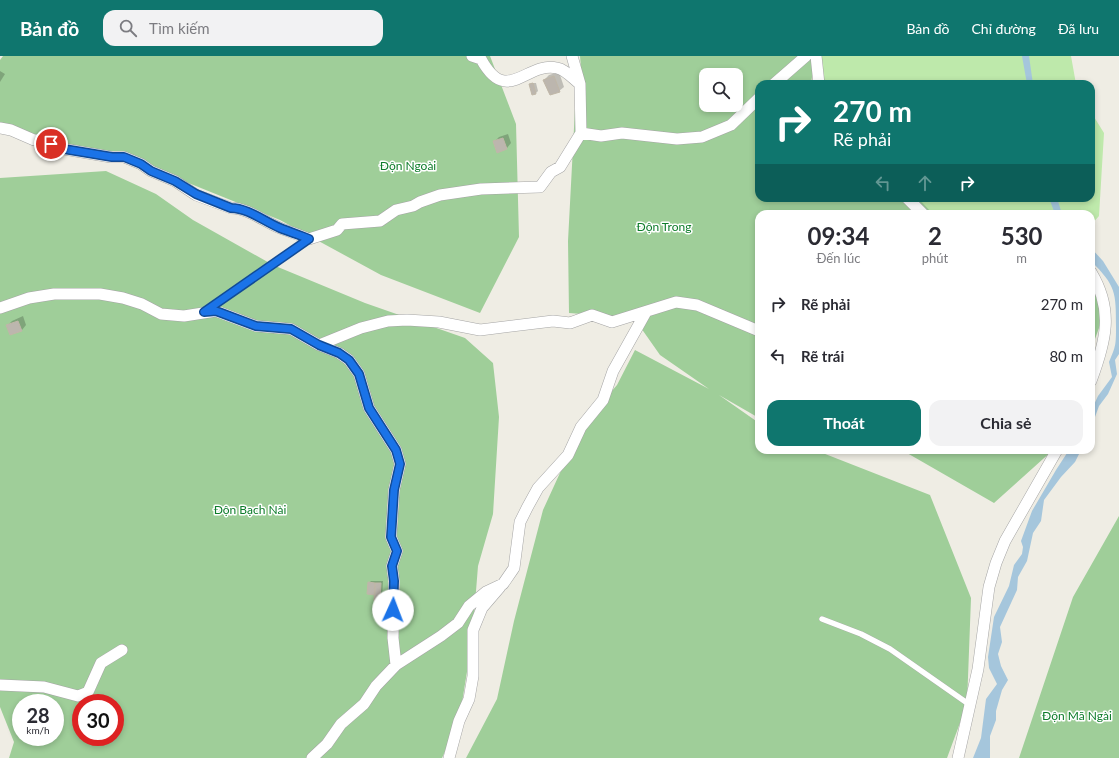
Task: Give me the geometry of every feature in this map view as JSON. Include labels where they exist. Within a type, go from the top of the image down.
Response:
[{"type":"street","points":[[472,56],[481,59],[486,69],[499,79],[505,81],[515,81],[543,67],[549,67],[559,68],[580,84]]},
{"type":"street","points":[[0,128],[11,130],[34,140],[44,140],[58,148],[112,157],[124,157],[175,181],[196,194],[231,208],[236,208],[280,228],[309,239],[337,230],[342,224],[380,221],[396,210],[413,206],[440,195],[481,189],[540,187],[551,172],[560,167],[581,133],[580,84],[572,56]]},
{"type":"street","points":[[780,80],[806,56]]},
{"type":"street","points":[[816,56],[819,80]]},
{"type":"street","points":[[581,133],[601,136],[622,133],[677,139],[702,136],[731,125],[755,102]]},
{"type":"street","points":[[912,202],[919,210]]},
{"type":"street","points":[[1095,280],[1104,298],[1106,315],[1104,335],[1095,363]]},
{"type":"street","points":[[0,308],[29,298],[54,294],[100,294],[136,302],[160,314],[184,316],[216,311],[256,326],[291,329],[319,345],[339,353],[349,360],[359,374],[369,408],[396,450],[400,464],[394,490],[391,537],[397,551],[392,566],[394,581],[393,638],[396,665]]},
{"type":"street","points":[[319,345],[361,328],[388,321],[407,320],[439,322],[480,330],[553,321],[570,323],[592,315],[612,322],[676,302],[697,305],[755,329]]},
{"type":"street","points":[[449,758],[459,720],[469,699],[473,676],[473,630],[482,608],[503,584],[514,568],[520,522],[538,488],[568,455],[581,428],[603,400],[613,371],[646,312]]},
{"type":"street","points":[[958,758],[970,705],[989,587],[996,563],[1005,541],[1055,454]]},
{"type":"street","points":[[312,758],[326,744],[341,724],[364,704],[376,686],[396,665],[441,636],[458,623],[469,606],[486,592],[503,584]]},
{"type":"street","points":[[0,685],[44,687],[78,696],[88,692],[101,663],[122,650]]},
{"type":"lane","points":[[204,312],[309,239]]},
{"type":"lane","points":[[822,619],[861,634],[890,649],[970,705]]},
{"type":"green space","name":"Độn Ngoài","points":[[3,56],[490,56],[516,124],[519,237],[480,313],[381,275],[280,220],[124,157],[55,144],[0,126],[0,60]]},
{"type":"green space","name":"Độn Trong","points":[[580,56],[815,56],[812,80],[755,80],[755,202],[922,202],[929,210],[755,210],[755,416],[719,395],[755,420],[755,454],[825,454],[930,495],[971,598],[967,704],[947,758],[466,758],[497,699],[514,621],[543,510],[581,427],[617,385],[635,350],[709,389],[660,355],[634,318],[569,313],[568,241],[576,90],[583,90]]},
{"type":"green space","points":[[812,56],[1071,56],[1075,80],[818,80]]},
{"type":"green space","points":[[1095,118],[1104,133],[1099,216],[1095,220],[1095,210],[928,210],[919,202],[1095,202]]},
{"type":"green space","name":"Độn Bạch Nài","points":[[106,171],[156,194],[193,220],[273,265],[365,303],[465,338],[493,363],[499,417],[493,514],[478,566],[472,641],[459,721],[442,758],[9,758],[13,746],[64,746],[64,694],[12,694],[12,737],[0,707],[0,178]]},
{"type":"green space","points":[[1095,293],[1103,317],[1095,339]]},
{"type":"green space","points":[[909,454],[1049,454],[994,503]]},
{"type":"green space","name":"Độn Mã Ngài","points":[[1119,516],[1119,758],[1019,758],[1073,597]]},
{"type":"water","points":[[1022,56],[1029,56],[1032,80],[1026,80]]},
{"type":"water","points":[[1050,202],[1058,202],[1061,210],[1054,210]]},
{"type":"water","points":[[1095,252],[1103,261],[1119,287],[1119,354],[1115,360],[1117,374],[1108,394],[1099,406],[1095,417],[1095,402],[1112,377],[1109,362],[1116,337],[1115,297],[1110,284],[1095,266]]},
{"type":"water","points":[[1066,454],[1079,454],[1075,462],[1061,477],[1044,500],[1041,521],[1033,533],[1027,561],[1018,577],[1017,590],[1000,627],[1002,642],[998,654],[1001,666],[1008,680],[1002,690],[996,711],[996,720],[990,736],[990,758],[973,758],[981,738],[986,699],[997,684],[989,668],[988,657],[994,617],[1009,586],[1014,565],[1022,554],[1023,547],[1021,541],[1032,511]]},
{"type":"building","points":[[554,76],[560,92],[550,95],[543,80]]},
{"type":"building","points":[[533,83],[536,94],[532,95],[529,84]]},
{"type":"building","points":[[503,138],[507,149],[497,153],[493,141]]},
{"type":"building","points":[[18,321],[22,331],[10,335],[6,325]]},
{"type":"building","points":[[368,582],[375,583],[375,595],[367,594]]},
{"type":"building","points":[[375,583],[381,583],[380,602],[374,601]]},
{"type":"route","points":[[51,144],[58,148],[112,157],[124,157],[175,181],[196,194],[231,208],[236,208],[280,228],[309,239],[204,312],[216,311],[256,326],[291,329],[319,345],[339,353],[349,360],[359,374],[364,386],[369,408],[396,450],[400,464],[394,490],[392,516],[391,537],[397,551],[392,566],[394,581],[393,610]]}]
